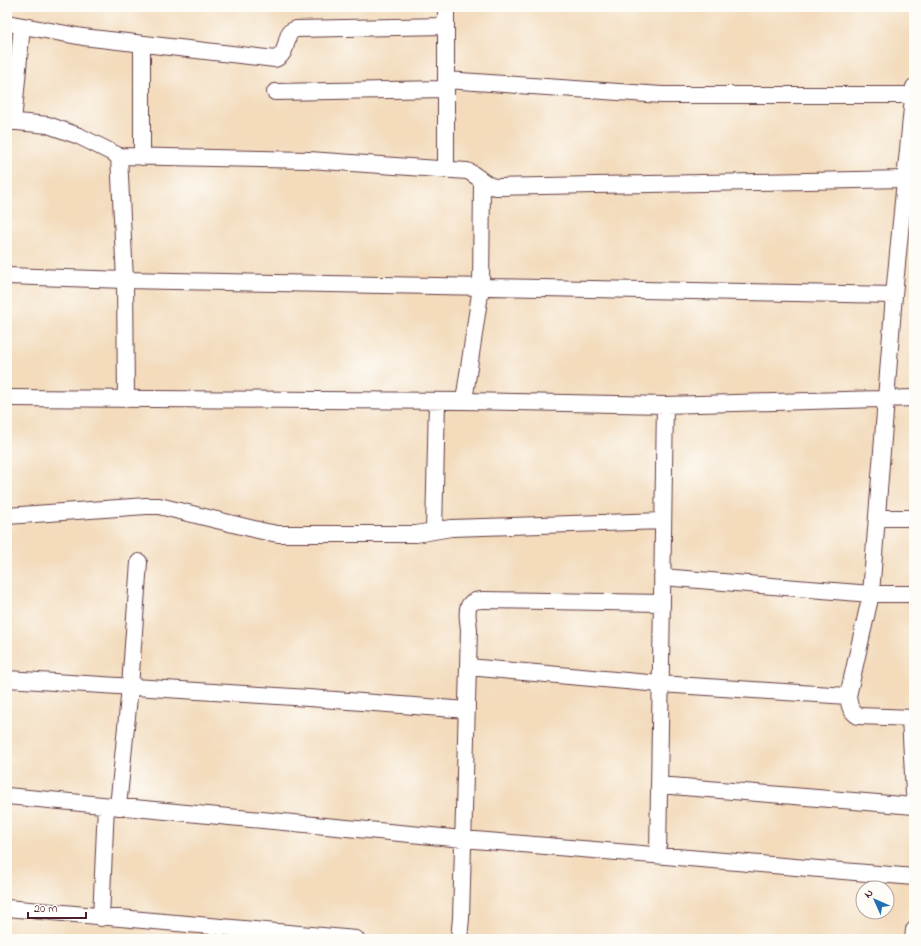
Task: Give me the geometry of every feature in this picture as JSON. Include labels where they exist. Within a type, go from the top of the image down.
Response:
[{"type":"street","points":[[446,7],[446,170]]},
{"type":"street","points":[[445,26],[296,29],[290,32],[281,56],[275,58],[83,37],[15,25],[10,122],[48,125],[58,128],[79,136],[119,156],[309,160],[446,170],[474,174],[490,186],[496,187],[905,178]]},
{"type":"street","points":[[142,44],[142,157]]},
{"type":"street","points":[[275,92],[446,84],[662,95],[914,92],[894,295],[871,594],[848,696],[849,705],[853,713],[858,716],[912,718],[914,793]]},
{"type":"street","points":[[119,156],[125,280],[126,399]]},
{"type":"street","points":[[464,401],[481,287],[482,181]]},
{"type":"street","points":[[7,276],[125,280],[894,295]]},
{"type":"street","points":[[7,398],[464,401],[665,405],[914,398]]},
{"type":"street","points":[[434,531],[437,401]]},
{"type":"street","points":[[658,855],[665,405]]},
{"type":"street","points":[[7,516],[159,506],[278,534],[416,534],[451,528],[663,521]]},
{"type":"street","points":[[877,518],[914,518]]},
{"type":"street","points":[[101,918],[112,806],[130,687],[139,562]]},
{"type":"street","points":[[662,577],[871,594],[914,594]]},
{"type":"street","points":[[459,939],[461,918],[469,630],[467,608],[473,602],[478,600],[662,603]]},
{"type":"street","points":[[468,667],[660,684],[848,696]]},
{"type":"street","points":[[7,679],[467,710]]},
{"type":"street","points":[[659,785],[914,806]]},
{"type":"street","points":[[7,796],[463,839],[914,877]]},
{"type":"street","points":[[7,908],[101,918],[356,939]]},
{"type":"street","points":[[913,939],[914,930]]}]
